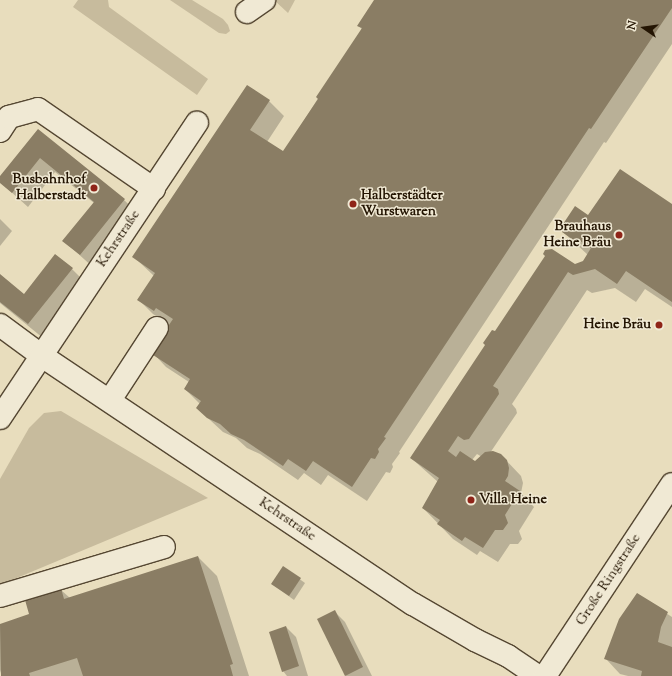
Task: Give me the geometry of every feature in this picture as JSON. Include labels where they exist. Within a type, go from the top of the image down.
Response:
[{"type":"street","points":[[0,131],[10,117],[38,109],[154,189]]},
{"type":"street","name":"Kehrstraße","points":[[0,418],[197,123]]},
{"type":"street","points":[[0,325],[42,356]]},
{"type":"street","points":[[110,400],[157,328]]},
{"type":"street","name":"Kehrstraße","points":[[42,356],[110,400],[413,604],[475,640],[508,656],[538,676]]},
{"type":"street","name":"Große Ringstraße","points":[[545,676],[672,484]]},
{"type":"street","points":[[0,596],[164,547]]},
{"type":"shaded area","points":[[78,0],[108,0],[109,7],[208,79],[197,95],[73,7]]},
{"type":"shaded area","points":[[170,0],[192,0],[223,19],[228,25],[230,31],[226,34],[219,33]]},
{"type":"shaded area","points":[[274,0],[295,0],[288,13]]},
{"type":"shaded area","points":[[61,411],[208,498],[0,585],[0,479],[29,428],[44,413]]},
{"type":"building","name":"Halberstädter Wurstwaren","points":[[374,0],[672,0],[672,8],[591,129],[589,128],[384,437],[386,438],[378,449],[379,452],[375,459],[371,458],[352,487],[313,461],[306,471],[288,459],[283,466],[244,440],[231,434],[220,424],[207,418],[196,408],[201,401],[184,389],[190,379],[150,353],[173,319],[156,308],[154,311],[137,300],[155,273],[132,257],[247,85],[270,100],[250,130],[283,151],[318,99],[316,97],[362,28],[357,26]]},
{"type":"building","name":"Busbahnhof Halberstadt","points":[[38,129],[125,199],[80,255],[62,241],[94,202],[40,158],[12,193],[0,183],[0,176]]},
{"type":"building","points":[[620,169],[672,204],[672,302],[626,271],[617,284],[595,269],[573,275],[568,272],[493,386],[498,389],[499,394],[469,439],[464,440],[458,436],[448,451],[456,457],[460,451],[475,461],[485,452],[493,451],[501,454],[507,460],[509,468],[508,476],[505,481],[520,491],[505,515],[508,523],[503,530],[495,530],[483,548],[465,537],[462,541],[437,524],[440,520],[422,508],[439,478],[410,458],[485,345],[483,343],[492,330],[495,331],[545,256],[543,254],[545,250],[552,249],[575,264],[583,261],[591,248],[577,239],[575,241],[562,232],[566,227],[563,224],[575,206],[588,215]]},
{"type":"building","points":[[55,254],[73,268],[28,324],[0,302],[0,274],[24,294]]},
{"type":"building","points":[[198,556],[233,664],[230,665],[233,676],[83,676],[77,658],[29,673],[30,676],[1,676],[0,624],[29,614],[25,600],[61,588],[64,599]]},
{"type":"building","points":[[283,566],[301,578],[289,596],[271,584]]},
{"type":"building","points":[[637,593],[668,612],[661,627],[658,642],[672,647],[672,676],[641,676],[642,671],[604,659],[619,619]]},
{"type":"building","points":[[335,610],[363,667],[345,676],[317,619]]},
{"type":"building","points":[[286,626],[299,666],[282,672],[269,632]]},
{"type":"place","name":"Busbahnhof Halberstadt","points":[[94,188]]},
{"type":"place","name":"Halberstädter Wurstwaren","points":[[353,204]]},
{"type":"place","name":"Brauhaus Heine Bräu","points":[[619,235]]},
{"type":"place","name":"Heine Bräu","points":[[659,325]]},
{"type":"place","name":"Villa Heine","points":[[471,500]]}]
